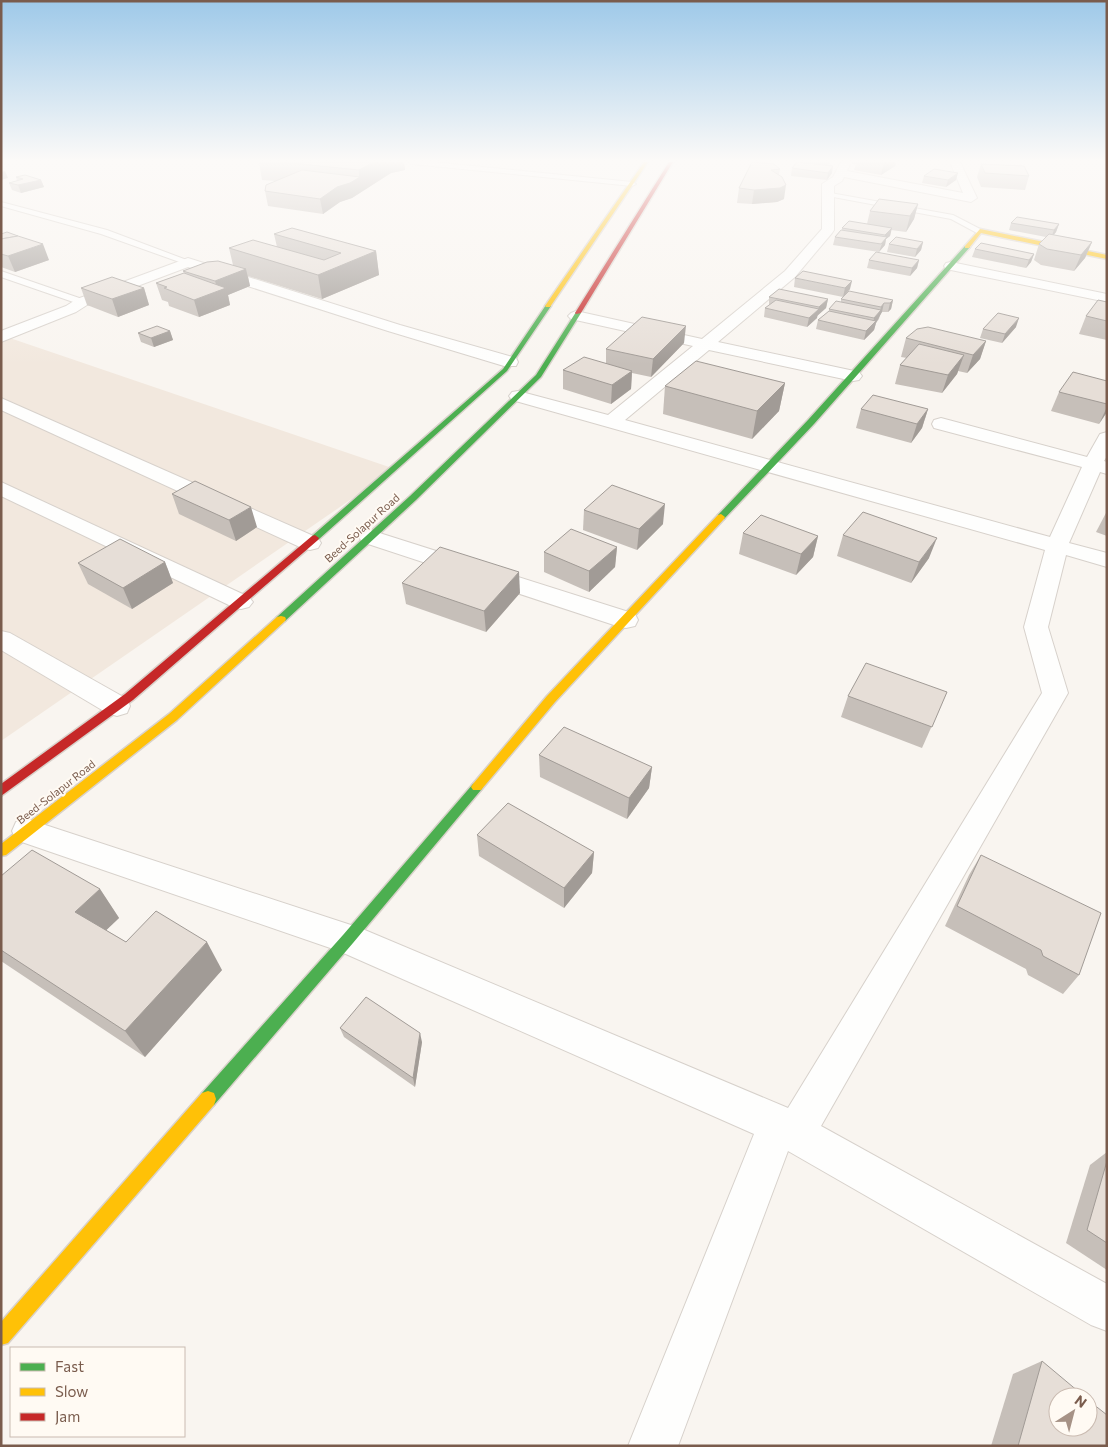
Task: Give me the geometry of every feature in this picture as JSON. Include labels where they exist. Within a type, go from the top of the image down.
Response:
[{"type":"main road","name":"Beed-Solapur Road","points":[[1,791],[117,706],[310,543],[505,370],[601,230]]},
{"type":"main road","name":"Beed-Solapur Road","points":[[14,841],[172,717],[370,537],[540,376],[629,230]]},
{"type":"main road","points":[[1,1336],[348,938],[551,699],[853,376],[980,231],[1107,257]]},
{"type":"street","points":[[613,421],[790,274],[828,230]]},
{"type":"street","points":[[1,337],[71,309],[82,302],[188,262],[394,328],[510,362]]},
{"type":"street","points":[[951,266],[1107,298]]},
{"type":"street","points":[[576,316],[853,376]]},
{"type":"street","points":[[518,396],[1107,560]]},
{"type":"street","points":[[1,403],[310,543]]},
{"type":"street","points":[[941,424],[1100,466]]},
{"type":"street","points":[[652,1446],[786,1129],[1055,693],[1036,627],[1057,545],[1100,466],[1107,438]]},
{"type":"street","points":[[1,488],[240,602]]},
{"type":"street","points":[[370,537],[626,620]]},
{"type":"street","points":[[1,639],[117,706]]},
{"type":"street","points":[[14,841],[348,938],[786,1129],[1107,1309]]},
{"type":"lane","points":[[95,230],[188,262]]},
{"type":"lane","points":[[1,274],[82,302]]},
{"type":"shaded area","points":[[1,335],[395,469],[1,741]]},
{"type":"building","points":[[287,230],[298,230],[376,251],[318,275],[229,248],[253,240],[324,260],[341,253],[274,234]]},
{"type":"building","points":[[841,230],[887,237],[881,244],[835,237]]},
{"type":"building","points":[[851,230],[890,230],[885,235]]},
{"type":"building","points":[[7,232],[18,236],[1,239],[1,234]]},
{"type":"building","points":[[1049,234],[1092,242],[1081,255],[1047,249],[1039,244]]},
{"type":"building","points":[[18,236],[43,244],[8,256],[1,254],[1,239]]},
{"type":"building","points":[[896,237],[923,242],[917,249],[889,244]]},
{"type":"building","points":[[981,243],[1034,254],[1029,260],[975,249]]},
{"type":"building","points":[[876,252],[919,260],[912,268],[869,260]]},
{"type":"building","points":[[218,261],[246,269],[215,281],[183,271],[207,262]]},
{"type":"building","points":[[803,271],[852,281],[845,288],[795,278]]},
{"type":"building","points":[[184,273],[226,288],[194,300],[156,283]]},
{"type":"building","points":[[112,277],[144,288],[112,299],[81,288]]},
{"type":"building","points":[[779,289],[828,299],[819,307],[769,297]]},
{"type":"building","points":[[849,291],[893,300],[890,303],[884,303],[881,307],[841,299]]},
{"type":"building","points":[[776,300],[819,309],[809,318],[765,308]]},
{"type":"building","points":[[1098,300],[1107,302],[1107,321],[1086,316]]},
{"type":"building","points":[[836,301],[881,310],[874,318],[829,309]]},
{"type":"building","points":[[829,311],[876,321],[866,331],[818,320]]},
{"type":"building","points":[[998,313],[1019,318],[1005,334],[983,329]]},
{"type":"building","points":[[642,317],[686,326],[653,359],[606,349]]},
{"type":"building","points":[[157,326],[170,331],[151,338],[138,333]]},
{"type":"building","points":[[928,327],[986,341],[973,355],[906,338],[917,329]]},
{"type":"building","points":[[919,344],[964,355],[948,375],[900,365]]},
{"type":"building","points":[[584,357],[632,371],[612,385],[563,370]]},
{"type":"building","points":[[696,361],[785,383],[757,411],[665,386]]},
{"type":"building","points":[[1073,372],[1107,381],[1107,404],[1059,392]]},
{"type":"building","points":[[873,395],[928,409],[917,424],[861,409]]},
{"type":"building","points":[[195,481],[251,507],[229,520],[172,494]]},
{"type":"building","points":[[612,485],[665,504],[639,529],[584,510]]},
{"type":"building","points":[[863,512],[937,538],[919,562],[843,535]]},
{"type":"building","points":[[761,515],[818,536],[801,554],[743,533]]},
{"type":"building","points":[[571,529],[617,547],[589,571],[544,552]]},
{"type":"building","points":[[120,539],[165,562],[123,588],[78,563]]},
{"type":"building","points":[[440,547],[519,572],[484,611],[402,583]]},
{"type":"building","points":[[866,663],[947,692],[932,727],[848,696]]},
{"type":"building","points":[[564,727],[652,767],[629,798],[539,755]]},
{"type":"building","points":[[508,803],[594,852],[564,888],[477,835]]},
{"type":"building","points":[[32,850],[100,889],[75,912],[126,942],[156,911],[207,942],[125,1031],[1,950],[1,876]]},
{"type":"building","points":[[981,855],[1101,913],[1079,975],[1043,956],[1041,950],[957,906]]},
{"type":"building","points":[[366,997],[420,1033],[413,1078],[340,1028]]},
{"type":"building","points":[[1107,1161],[1107,1243],[1087,1230]]},
{"type":"building","points":[[1042,1361],[1073,1387],[1048,1387],[1048,1437],[1098,1437],[1098,1408],[1107,1415],[1107,1446],[1018,1446]]},
{"type":"traffic: fast","points":[[721,517],[811,422],[967,247]]},
{"type":"traffic: fast","points":[[315,538],[505,370],[548,306]]},
{"type":"traffic: fast","points":[[281,619],[413,498],[539,376],[578,313]]},
{"type":"traffic: fast","points":[[208,1099],[348,939],[477,787]]},
{"type":"traffic: slow","points":[[548,306],[600,230]]},
{"type":"traffic: slow","points":[[967,247],[980,231],[1107,257]]},
{"type":"traffic: slow","points":[[477,787],[551,699],[721,517]]},
{"type":"traffic: slow","points":[[1,851],[173,717],[281,619]]},
{"type":"traffic: slow","points":[[1,1336],[208,1099]]},
{"type":"traffic: jam","points":[[578,313],[629,230]]},
{"type":"traffic: jam","points":[[1,791],[129,697],[315,538]]}]
